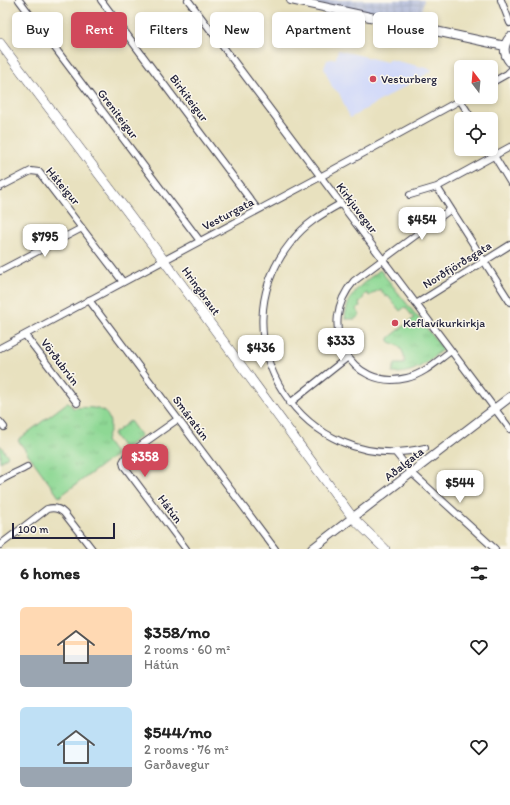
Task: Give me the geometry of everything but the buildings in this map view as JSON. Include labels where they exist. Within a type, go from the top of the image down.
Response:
[{"type":"main road","name":"Hringbraut","points":[[0,43],[164,261],[353,518],[385,549]]},
{"type":"street","name":"Greniteigur","points":[[19,0],[200,241]]},
{"type":"street","name":"Birkiteigur","points":[[101,0],[258,210]]},
{"type":"street","name":"Kirkjuvegur","points":[[188,0],[510,429]]},
{"type":"street","points":[[290,0],[505,46]]},
{"type":"street","points":[[501,0],[510,23]]},
{"type":"street","points":[[510,37],[505,46],[506,56],[510,62]]},
{"type":"street","points":[[498,79],[510,71]]},
{"type":"street","name":"Vesturgata","points":[[0,348],[454,104]]},
{"type":"street","points":[[498,154],[510,147]]},
{"type":"street","points":[[410,195],[437,187],[494,156],[510,182]]},
{"type":"street","name":"Háteigur","points":[[0,188],[32,172],[39,172],[123,282]]},
{"type":"street","points":[[437,187],[510,302]]},
{"type":"street","points":[[340,204],[313,220],[293,240],[280,258],[272,274],[263,312],[263,335],[269,363],[276,380],[290,403],[311,423],[335,439],[363,449],[395,452],[425,448]]},
{"type":"street","points":[[451,209],[354,281],[344,293],[337,315],[337,330],[341,344],[348,357],[357,366],[380,378],[394,380],[409,378],[422,372],[451,350]]},
{"type":"street","points":[[0,271],[82,228]]},
{"type":"street","name":"Norðfjörðsgata","points":[[416,304],[510,245]]},
{"type":"street","name":"Smáratún","points":[[89,300],[275,549]]},
{"type":"street","name":"Vörðubrún","points":[[25,334],[77,403]]},
{"type":"street","points":[[290,403],[348,357]]},
{"type":"street","name":"Aðalgata","points":[[312,549],[510,397]]},
{"type":"street","name":"Hátún","points":[[178,419],[127,455],[123,462],[124,466],[186,549]]},
{"type":"street","points":[[395,452],[412,473],[495,549]]},
{"type":"street","points":[[0,481],[10,474],[27,467]]},
{"type":"street","points":[[0,545],[47,510],[53,508],[59,509],[64,513],[92,549]]},
{"type":"shaded area","points":[[292,0],[424,0],[421,12],[373,12],[373,17],[365,16],[365,12],[348,12]]},
{"type":"shaded area","name":"Vesturberg","points":[[338,50],[387,62],[388,59],[431,69],[432,71],[350,118],[339,93],[332,87],[324,68],[327,60],[336,58]]},
{"type":"green space","points":[[380,270],[443,349],[414,370],[392,373],[395,364],[404,364],[404,356],[399,347],[389,342],[389,338],[414,318],[405,307],[400,311],[388,296],[386,297],[380,289],[369,296],[367,293],[363,296],[364,297],[359,303],[360,306],[356,309],[360,315],[355,319],[345,319],[349,302],[356,290]]},
{"type":"green space","points":[[68,402],[73,408],[85,407],[97,409],[107,414],[110,430],[106,441],[116,455],[59,497],[18,440]]},
{"type":"green space","points":[[130,421],[141,436],[124,449],[113,434]]},
{"type":"green space","points":[[0,445],[8,456],[0,462]]},
{"type":"place","name":"Vesturberg","points":[[373,79]]},
{"type":"place","name":"Keflavíkurkirkja","points":[[395,323]]}]
